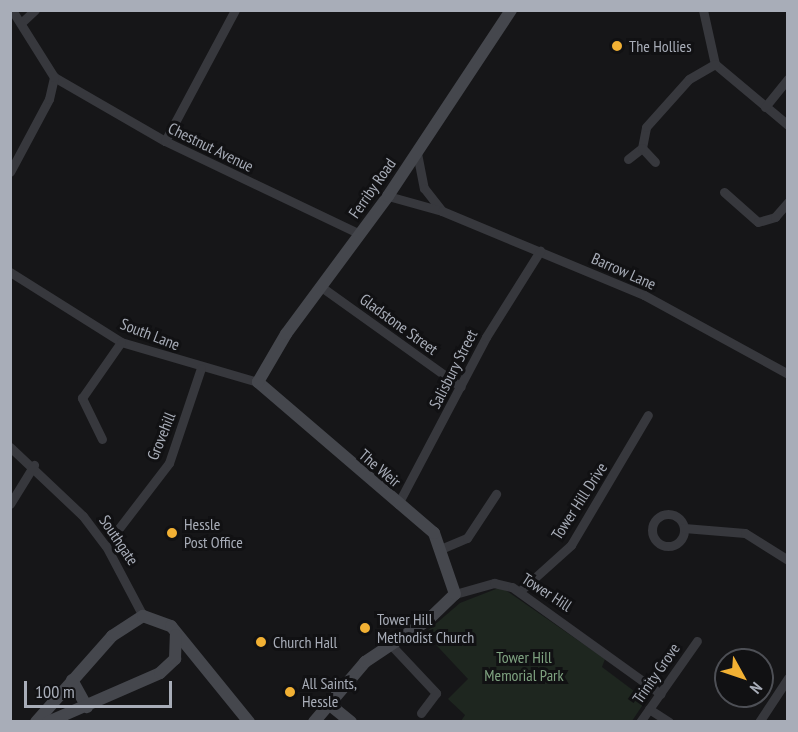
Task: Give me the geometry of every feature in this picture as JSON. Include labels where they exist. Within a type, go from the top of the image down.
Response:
[{"type":"street","points":[[10,172],[49,99],[54,77],[12,10]]},
{"type":"street","points":[[21,23],[34,10]]},
{"type":"street","points":[[165,141],[235,10]]},
{"type":"street","name":"Ferriby Road","points":[[258,382],[320,286],[388,196],[511,10]]},
{"type":"street","points":[[703,10],[715,64],[788,125]]},
{"type":"street","points":[[628,159],[642,148],[646,128],[689,79],[715,64]]},
{"type":"street","name":"Chestnut Avenue","points":[[54,77],[165,141],[360,234]]},
{"type":"street","points":[[765,107],[788,79]]},
{"type":"street","points":[[642,148],[655,162]]},
{"type":"street","points":[[417,153],[424,188],[442,211]]},
{"type":"street","points":[[724,192],[758,222],[775,217],[788,202]]},
{"type":"street","name":"Barrow Lane","points":[[388,196],[442,211],[644,295],[788,374]]},
{"type":"street","name":"Salisbury Street","points":[[398,504],[516,284],[540,251]]},
{"type":"street","name":"South Lane","points":[[10,272],[121,342],[201,368],[258,382]]},
{"type":"street","name":"Gladstone Street","points":[[320,286],[461,387]]},
{"type":"street","points":[[102,439],[82,398],[121,342]]},
{"type":"street","name":"Grovehill","points":[[113,536],[169,463],[201,368]]},
{"type":"street","name":"The Weir","points":[[258,382],[434,533],[443,548],[455,594]]},
{"type":"street","name":"Tower Hill Drive","points":[[520,591],[571,545],[648,415]]},
{"type":"street","name":"Southgate","points":[[10,447],[34,465],[106,546],[143,616]]},
{"type":"street","points":[[10,504],[34,465]]},
{"type":"street","points":[[443,548],[467,538],[496,494]]},
{"type":"street","points":[[684,528],[745,533],[788,560]]},
{"type":"street","name":"Tower Hill","points":[[314,722],[365,662],[391,645],[455,594],[494,583],[520,591],[661,694]]},
{"type":"street","points":[[36,722],[112,636],[143,616],[156,617],[175,631],[249,722]]},
{"type":"street","points":[[175,631],[175,659]]},
{"type":"street","name":"Trinity Grove","points":[[640,722],[697,641]]},
{"type":"street","points":[[391,645],[436,693],[421,713]]},
{"type":"street","points":[[48,722],[87,707],[160,673],[175,659],[190,652]]},
{"type":"street","points":[[759,722],[788,678]]},
{"type":"street","points":[[72,680],[87,707]]},
{"type":"street","points":[[330,705],[351,722]]},
{"type":"street","points":[[650,709],[669,722]]},
{"type":"green space","name":"Tower Hill Memorial Park","points":[[501,587],[605,659],[602,667],[646,700],[632,721],[461,721],[465,715],[448,699],[468,679],[425,633],[460,603]]},
{"type":"place","name":"The Hollies","points":[[617,46]]},
{"type":"place","name":"Hessle Post Office","points":[[172,533]]},
{"type":"place","name":"Tower Hill Methodist Church","points":[[365,628]]},
{"type":"place","name":"Church Hall","points":[[261,642]]},
{"type":"place","name":"All Saints, Hessle","points":[[290,692]]}]
